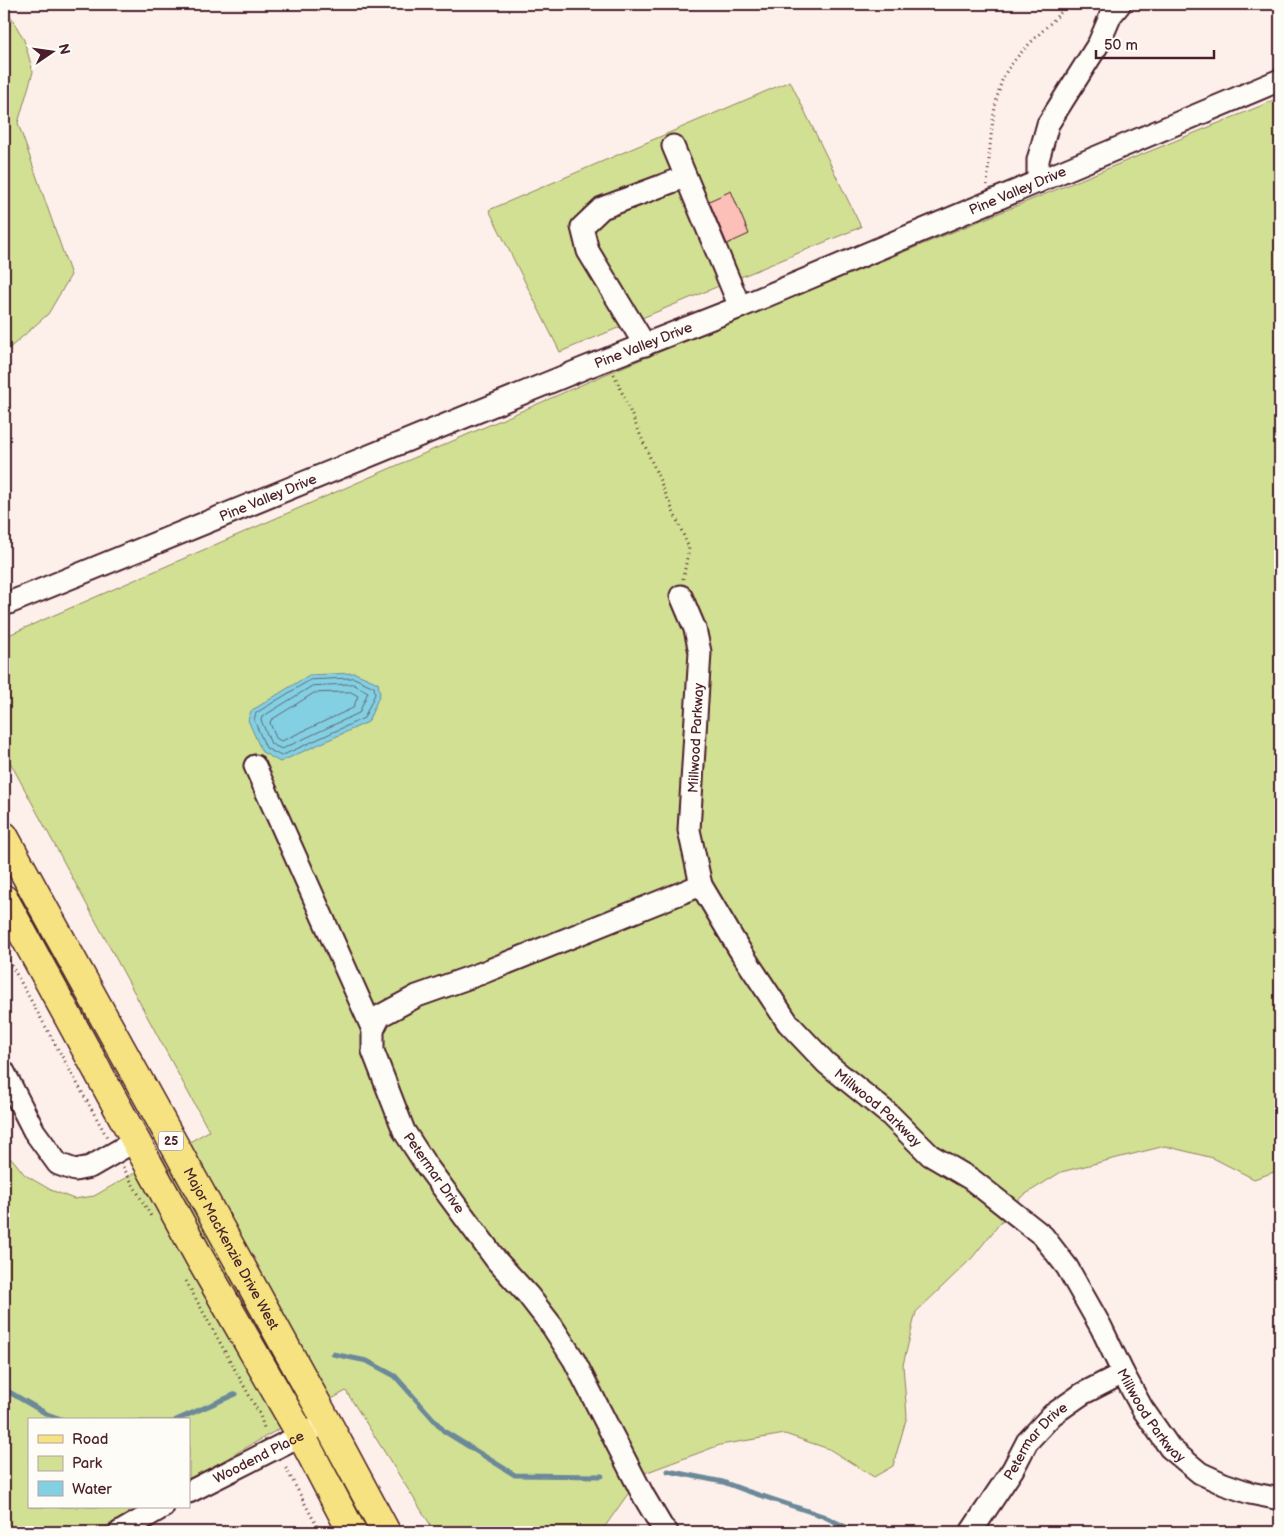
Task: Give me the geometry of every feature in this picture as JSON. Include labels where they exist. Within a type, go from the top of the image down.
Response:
[{"type":"main road","name":"Major MacKenzie Drive West","points":[[4,836],[386,1532]]},
{"type":"main road","name":"25","points":[[4,899],[125,1147],[199,1258],[301,1435],[352,1532]]},
{"type":"street","points":[[1038,182],[1038,160],[1048,124],[1099,43],[1111,14],[1120,4]]},
{"type":"street","name":"Pine Valley Drive","points":[[4,605],[740,307],[1280,80]]},
{"type":"street","points":[[672,146],[740,307]]},
{"type":"street","points":[[645,345],[588,251],[582,227],[602,208],[685,177]]},
{"type":"street","name":"Millwood Parkway","points":[[680,596],[695,629],[700,652],[690,830],[701,885],[739,949],[788,1023],[826,1064],[890,1115],[930,1154],[971,1179],[1043,1236],[1067,1267],[1101,1327],[1142,1408],[1170,1448],[1200,1473],[1250,1493],[1280,1499]]},
{"type":"street","points":[[254,766],[373,1030]]},
{"type":"street","points":[[373,1030],[380,1016],[417,996],[482,973],[701,885]]},
{"type":"street","name":"Petermar Drive","points":[[373,1030],[373,1051],[404,1131],[426,1165],[497,1261],[528,1295],[552,1326],[574,1360],[643,1495],[667,1532]]},
{"type":"street","points":[[4,1072],[34,1131],[58,1164],[75,1170],[90,1167],[125,1147]]},
{"type":"street","name":"Petermar Drive","points":[[971,1532],[1013,1469],[1027,1442],[1052,1415],[1082,1394],[1123,1373]]},
{"type":"street","name":"Woodend Place","points":[[190,1491],[327,1422]]},
{"type":"street","points":[[120,1532],[161,1508]]},
{"type":"path","points":[[986,203],[990,140],[1004,77],[1016,59],[1067,4]]},
{"type":"path","points":[[608,359],[689,548],[680,596]]},
{"type":"path","points":[[4,952],[125,1147],[154,1223]]},
{"type":"path","points":[[183,1275],[260,1415],[264,1428]]},
{"type":"path","points":[[286,1468],[320,1532]]},
{"type":"green space","points":[[4,4],[24,40],[33,72],[18,123],[71,275],[48,314],[4,353]]},
{"type":"green space","points":[[790,81],[861,227],[560,352],[489,210]]},
{"type":"green space","points":[[1280,98],[1280,1170],[1254,1179],[1213,1158],[1165,1146],[1061,1172],[1021,1197],[972,1258],[916,1312],[903,1365],[907,1416],[893,1466],[874,1477],[829,1449],[785,1434],[720,1445],[642,1474],[601,1532],[435,1532],[346,1391],[190,1479],[190,1418],[28,1418],[28,1508],[138,1508],[96,1532],[4,1532],[4,1155],[13,1160],[25,1175],[51,1190],[74,1199],[94,1196],[209,1131],[4,751],[4,637],[613,371]]},
{"type":"water","points":[[355,673],[378,683],[380,694],[368,722],[280,762],[262,752],[248,720],[251,711],[309,675]]},
{"type":"building","points":[[731,191],[749,234],[727,244],[709,201]]},
{"type":"waterway","points":[[333,1354],[367,1361],[395,1376],[444,1431],[515,1475],[602,1476]]},
{"type":"waterway","points":[[4,1389],[47,1414],[58,1418]]},
{"type":"waterway","points":[[181,1418],[236,1394]]},
{"type":"waterway","points":[[668,1471],[723,1482],[823,1516],[856,1532]]}]
